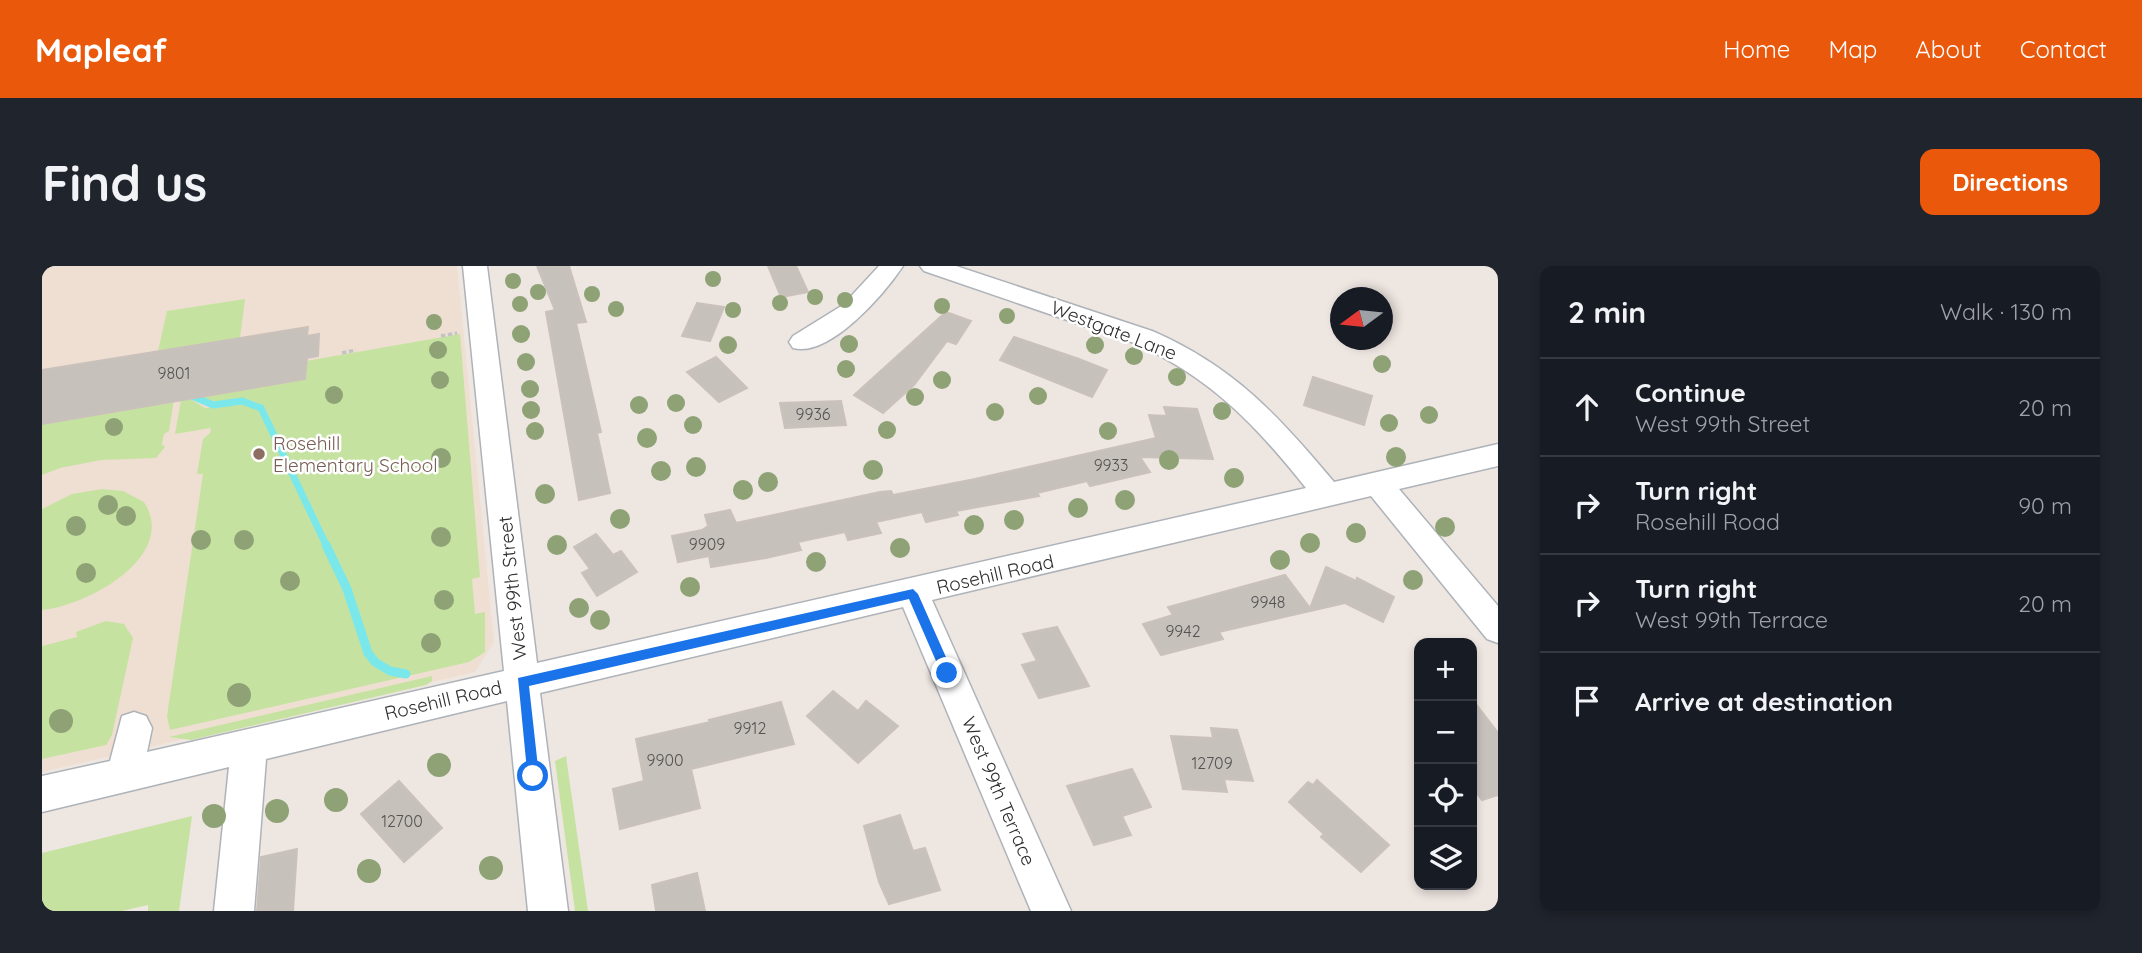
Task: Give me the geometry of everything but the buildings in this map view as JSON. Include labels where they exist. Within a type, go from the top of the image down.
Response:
[{"type":"street","name":"West 99th Street","points":[[475,266],[548,911]]},
{"type":"street","points":[[802,342],[834,326],[856,310],[891,266]]},
{"type":"street","name":"Westgate Lane","points":[[932,266],[1143,337],[1168,347],[1213,372],[1244,397],[1328,495]]},
{"type":"street","name":"Rosehill Road","points":[[42,794],[913,594],[1498,455]]},
{"type":"street","points":[[1377,483],[1498,629]]},
{"type":"street","name":"West 99th Terrace","points":[[913,594],[1051,911]]},
{"type":"street","points":[[125,775],[134,728]]},
{"type":"street","points":[[234,911],[248,746]]},
{"type":"path","points":[[441,336],[462,332]]},
{"type":"path","points":[[342,353],[356,350]]},
{"type":"shaded area","name":"Rosehill Elementary School","points":[[42,266],[457,266],[494,642],[475,672],[42,772]]},
{"type":"green space","points":[[245,299],[240,338],[158,351],[167,311]]},
{"type":"green space","points":[[460,334],[480,577],[472,579],[475,614],[485,612],[485,652],[469,662],[170,730],[167,716],[203,474],[197,474],[203,439],[210,433],[211,428],[175,434],[182,394],[205,408],[249,404],[269,418],[265,408],[258,403],[216,401],[197,397],[306,361]]},
{"type":"green space","points":[[175,393],[169,431],[164,434],[162,444],[165,447],[156,458],[101,460],[60,468],[42,475],[42,424],[167,403]]},
{"type":"green space","points":[[102,489],[123,491],[144,502],[152,522],[149,541],[139,559],[123,575],[103,588],[82,599],[42,610],[42,509],[72,494]]},
{"type":"green space","points":[[106,621],[124,624],[133,638],[112,735],[106,745],[42,759],[42,646],[77,637],[76,632]]},
{"type":"green space","points":[[432,676],[432,681],[426,685],[191,740],[169,737]]},
{"type":"green space","points":[[566,756],[588,911],[575,911],[555,761]]},
{"type":"green space","points":[[192,816],[179,911],[148,911],[148,905],[122,911],[42,911],[42,853]]},
{"type":"waterway","points":[[185,393],[213,405],[242,401],[261,408],[327,547]]},
{"type":"waterway","points":[[326,545],[347,589],[368,653],[375,662],[390,671],[406,674]]},
{"type":"place","name":"Rosehill Elementary School","points":[[259,454]]},
{"type":"route","points":[[533,776],[522,682],[913,594],[947,673]]}]
